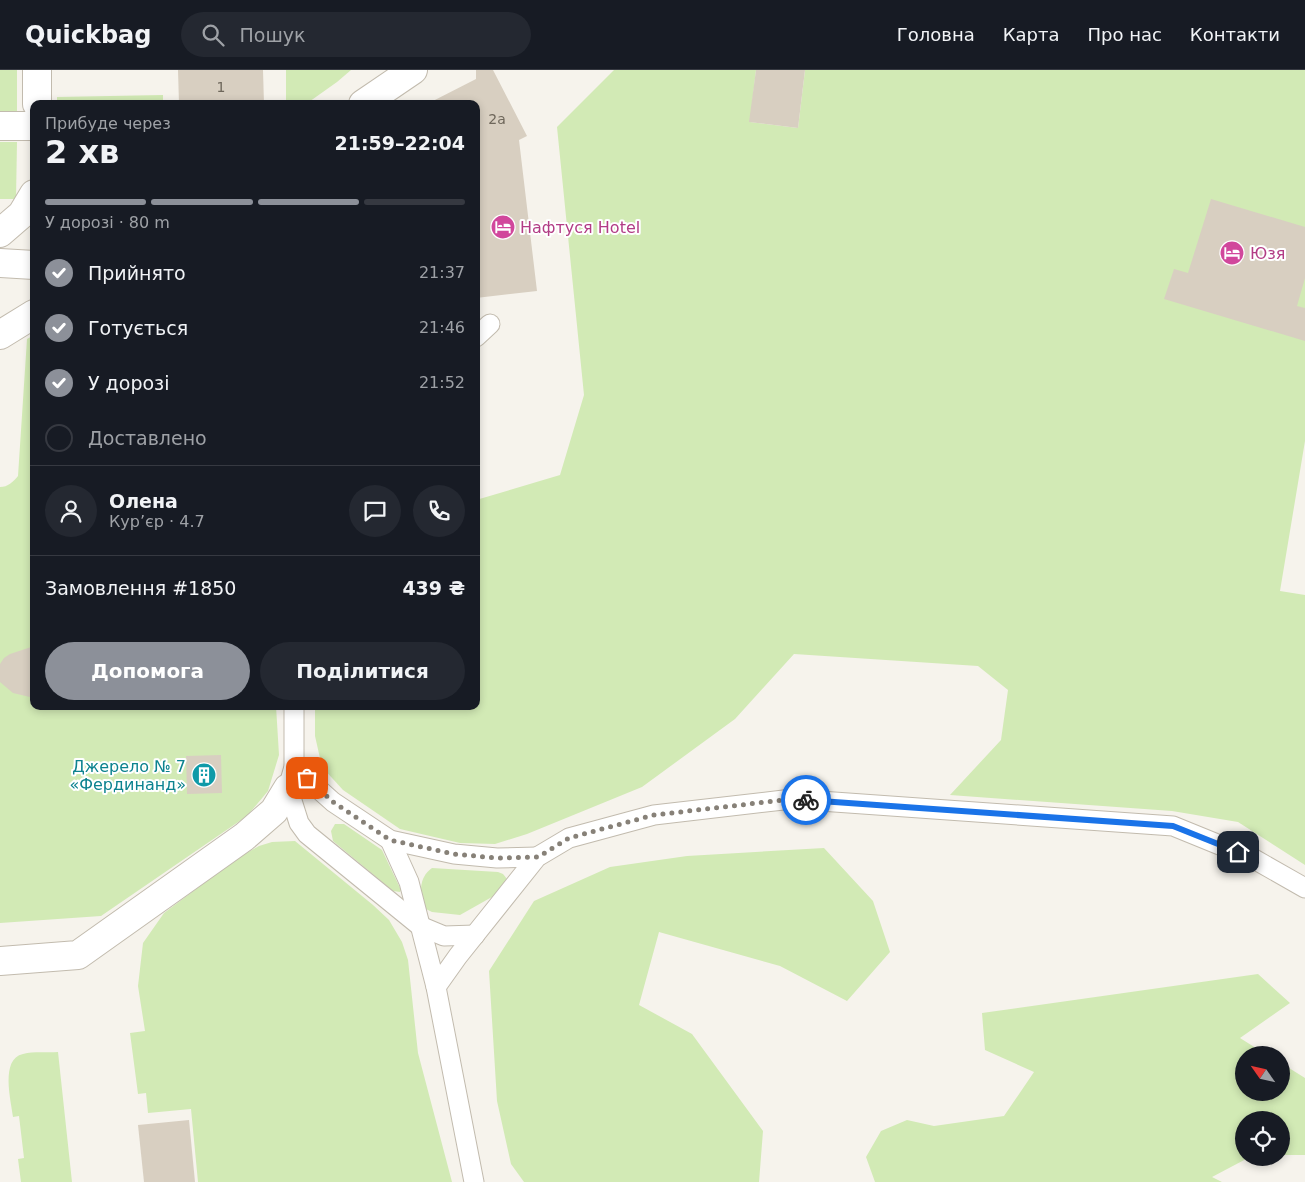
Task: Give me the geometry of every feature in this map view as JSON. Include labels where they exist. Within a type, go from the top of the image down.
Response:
[{"type":"street","points":[[37,70],[37,100]]},
{"type":"street","points":[[369,100],[413,70]]},
{"type":"street","points":[[0,126],[30,126]]},
{"type":"street","points":[[0,233],[22,214],[30,201]]},
{"type":"street","points":[[0,263],[30,265]]},
{"type":"street","points":[[0,335],[30,316]]},
{"type":"street","points":[[0,961],[78,955],[244,837],[274,811],[291,777]]},
{"type":"lane","points":[[480,333],[490,324]]},
{"type":"lane","points":[[294,710],[291,777],[299,823],[306,834],[420,926],[444,936],[475,935]]},
{"type":"lane","points":[[291,777],[390,840],[454,854],[497,858],[538,857]]},
{"type":"lane","points":[[436,987],[538,857],[569,838],[654,815],[792,799],[1173,826],[1254,859],[1305,888]]},
{"type":"lane","points":[[390,840],[409,882],[436,987],[474,1182]]},
{"type":"green space","points":[[0,70],[17,70],[17,112],[0,112]]},
{"type":"green space","points":[[286,70],[351,70],[312,100],[286,100]]},
{"type":"green space","points":[[614,70],[756,70],[750,122],[798,128],[805,70],[1305,70],[1305,441],[1280,591],[1305,595],[1305,865],[1238,822],[1172,811],[950,795],[1001,740],[1008,690],[978,666],[794,654],[735,719],[642,787],[527,834],[495,844],[460,843],[400,829],[343,790],[322,767],[315,736],[315,710],[480,710],[480,499],[560,475],[584,395],[557,127]]},
{"type":"green space","points":[[163,95],[163,100],[57,100],[57,97]]},
{"type":"green space","points":[[0,142],[17,142],[16,199],[0,199]]},
{"type":"green space","points":[[30,337],[30,710],[276,710],[279,755],[268,791],[247,816],[101,916],[0,923],[0,487],[10,484],[18,476],[27,339]]},
{"type":"green space","points":[[335,824],[344,824],[382,850],[401,890],[400,892],[393,891],[333,841],[331,831]]},
{"type":"green space","points":[[295,841],[389,920],[402,942],[408,960],[418,1053],[452,1182],[198,1182],[191,1109],[148,1113],[146,1093],[138,1094],[130,1033],[145,1031],[138,986],[143,943],[164,913],[239,857],[259,846],[272,842]]},
{"type":"green space","points":[[824,848],[873,901],[890,952],[847,1001],[780,966],[659,932],[639,1005],[692,1034],[763,1131],[759,1182],[524,1182],[511,1164],[497,1101],[489,971],[534,901],[610,867],[687,856]]},
{"type":"green space","points":[[432,868],[498,872],[507,879],[506,887],[460,915],[432,912],[426,909],[421,887],[424,877]]},
{"type":"green space","points":[[1258,974],[1290,1003],[1240,1038],[1253,1046],[1235,1046],[1235,1101],[1290,1101],[1290,1069],[1305,1078],[1305,1155],[1290,1155],[1290,1111],[1235,1111],[1235,1165],[1212,1177],[1222,1182],[875,1182],[866,1157],[881,1131],[907,1120],[934,1126],[1004,1116],[1034,1072],[985,1050],[982,1013]]},
{"type":"green space","points":[[58,1052],[72,1182],[21,1182],[18,1159],[24,1158],[19,1116],[13,1117],[10,1101],[9,1072],[11,1064],[16,1057],[23,1054]]},
{"type":"building","points":[[178,70],[263,70],[264,100],[179,100]]},
{"type":"building","name":"Нафтуся Hotel","points":[[476,70],[493,70],[527,136],[519,140],[537,291],[480,298],[480,100],[435,100],[476,79]]},
{"type":"building","points":[[756,70],[805,70],[798,128],[749,122]]},
{"type":"building","points":[[1211,199],[1305,227],[1305,278],[1297,306],[1305,308],[1305,341],[1164,299],[1174,269],[1188,273]]},
{"type":"building","points":[[30,647],[30,697],[13,693],[0,682],[0,664],[10,654]]},
{"type":"building","name":"Джерело № 7 «Фердинанд»","points":[[221,755],[222,793],[187,794],[186,756]]},
{"type":"building","points":[[189,1120],[195,1182],[144,1182],[138,1125]]},
{"type":"way so far","points":[[307,778],[333,802],[390,840],[454,854],[497,858],[538,857],[569,838],[654,815],[792,799],[806,800]]},
{"type":"place","name":"Нафтуся Hotel","points":[[503,227]]},
{"type":"place","name":"Юзя","points":[[1232,253]]},
{"type":"place","name":"Джерело № 7 «Фердинанд»","points":[[204,775]]},
{"type":"route","points":[[806,800],[1173,826],[1238,852]]}]
